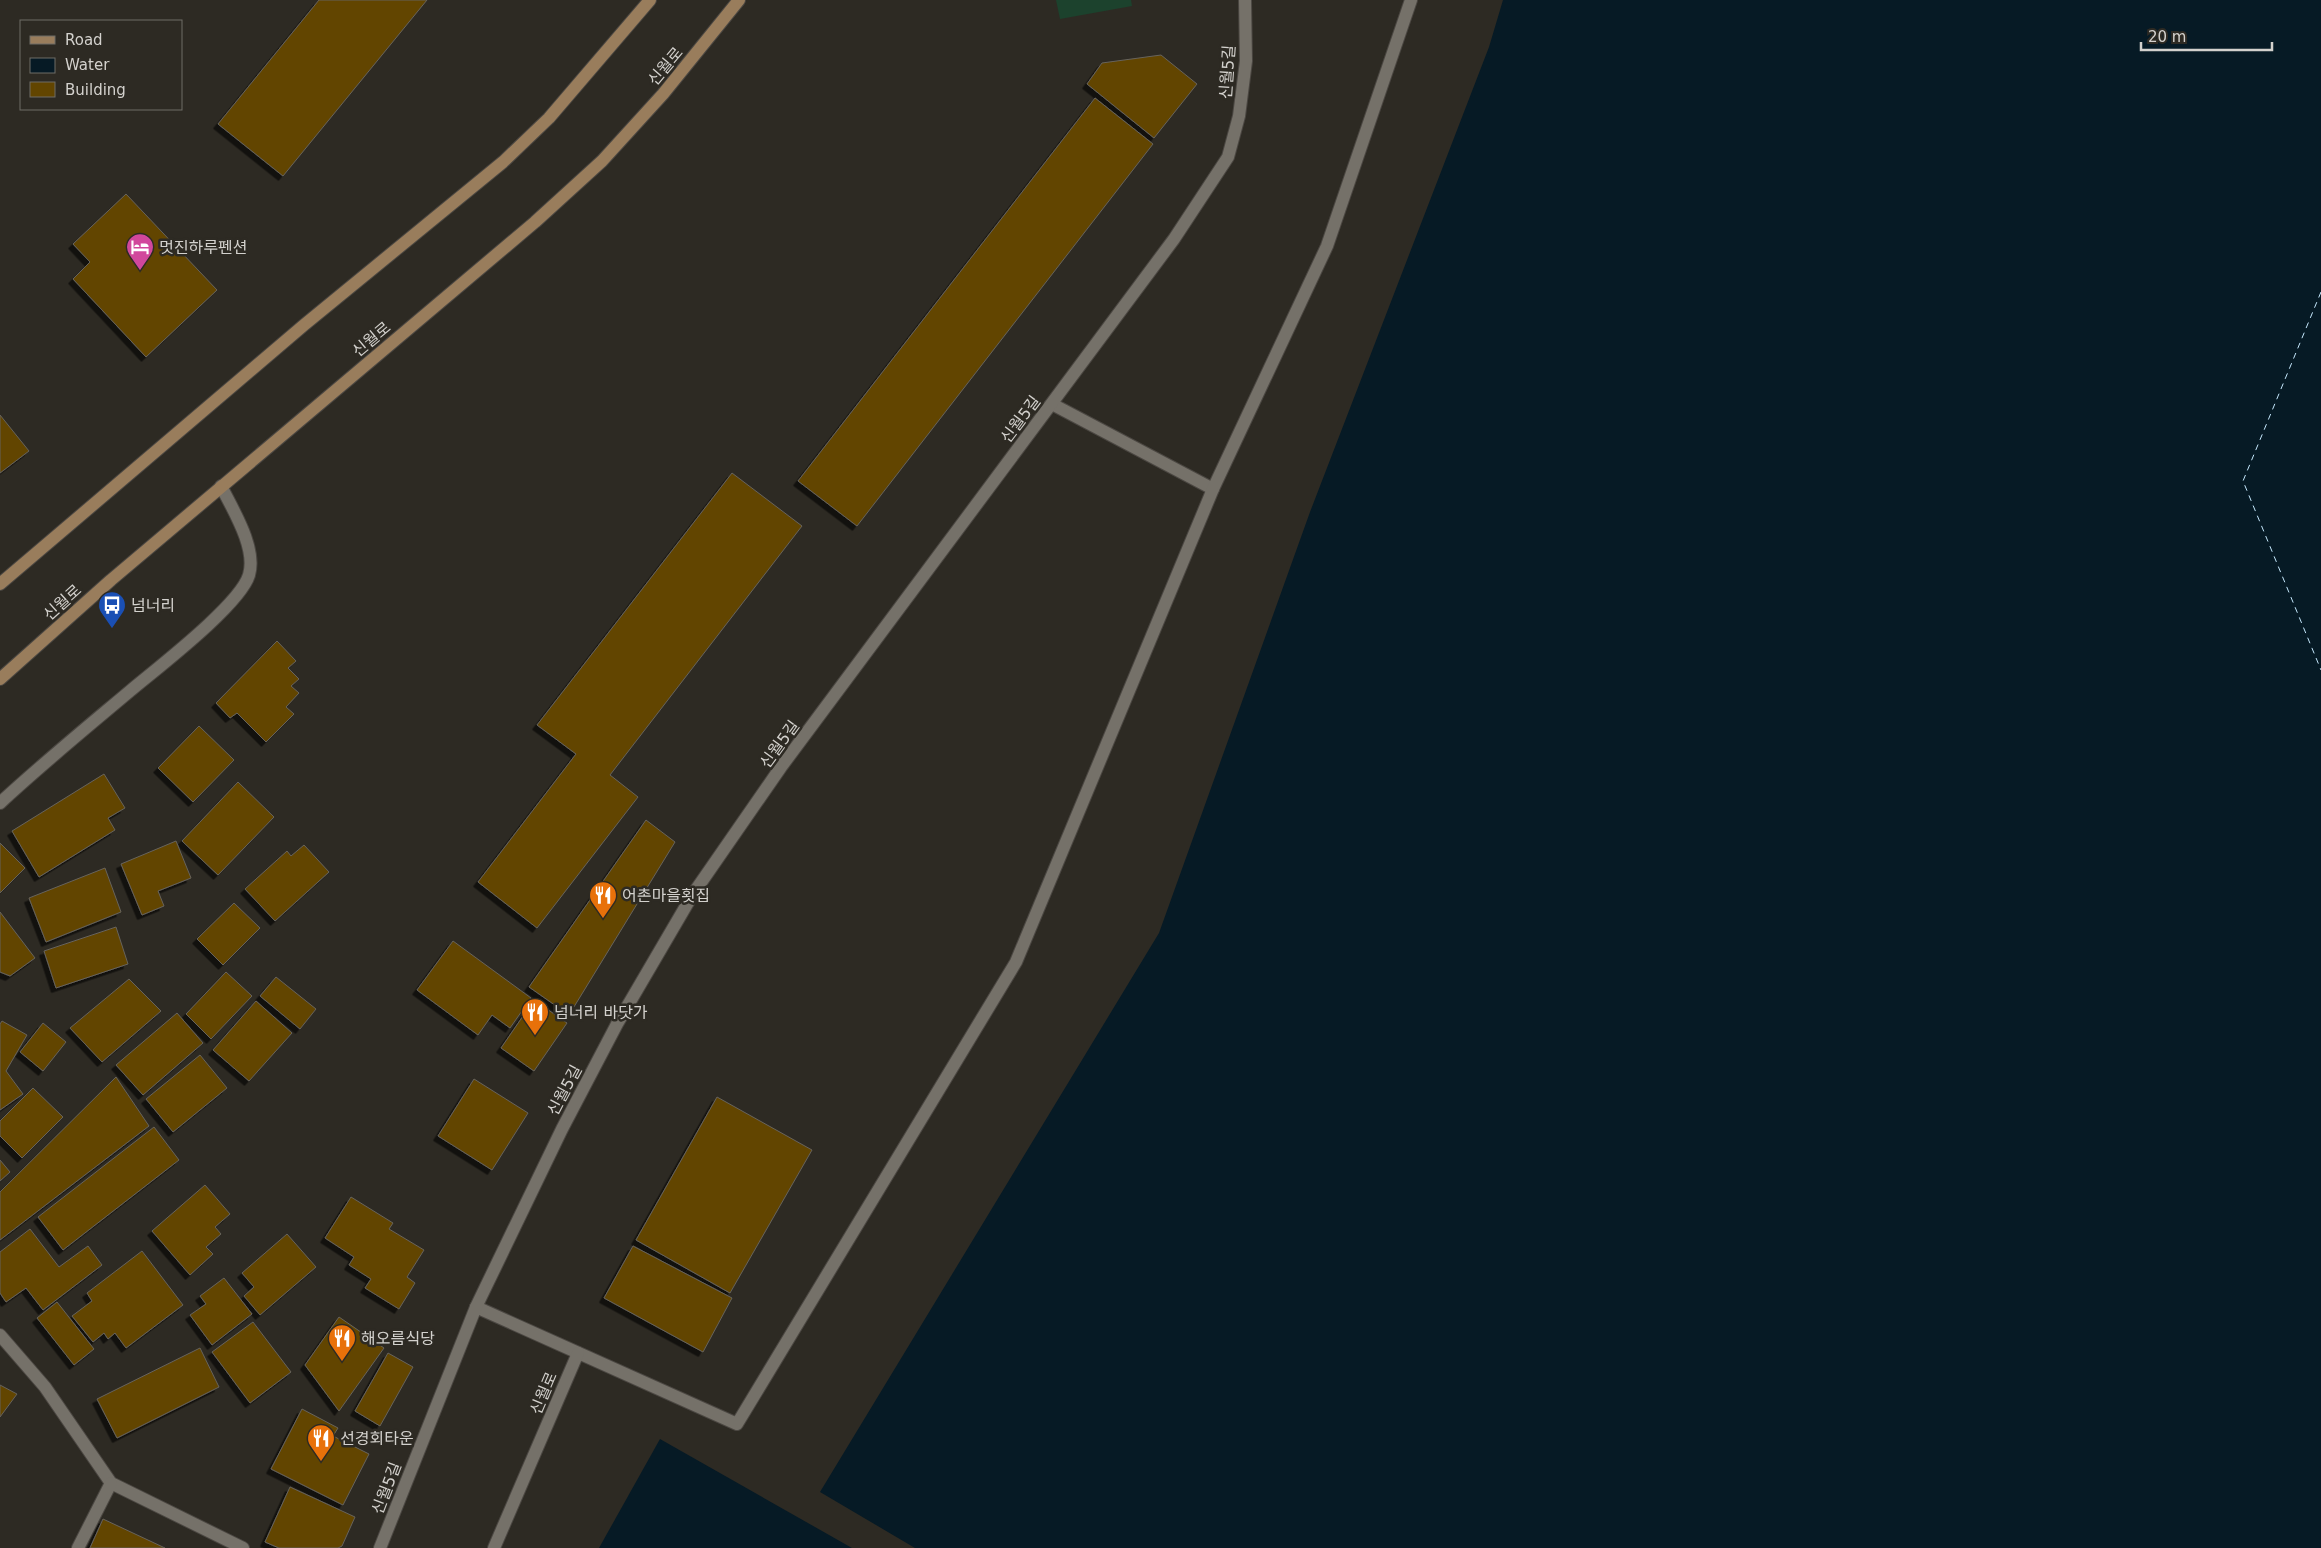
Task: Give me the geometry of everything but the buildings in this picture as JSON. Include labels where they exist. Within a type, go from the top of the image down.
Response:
[{"type":"street","points":[[0,584],[304,324],[503,162],[549,118],[650,0]]},
{"type":"street","name":"신월로","points":[[0,679],[111,580],[535,222],[602,161],[663,94],[739,0]]},
{"type":"street","name":"신월5길","points":[[380,1548],[476,1306],[562,1129],[617,1024],[693,894],[781,767],[1174,239],[1228,157],[1239,116],[1246,60],[1245,0]]},
{"type":"street","points":[[476,1306],[737,1424],[1016,962],[1213,488],[1327,246],[1412,0]]},
{"type":"street","points":[[1052,404],[1213,488]]},
{"type":"street","points":[[0,803],[37,769],[200,631],[243,587],[250,573],[248,551],[239,522],[221,486]]},
{"type":"street","points":[[0,1335],[45,1387],[111,1483],[243,1548]]},
{"type":"street","name":"신월로","points":[[494,1548],[578,1353]]},
{"type":"street","points":[[78,1548],[111,1483]]},
{"type":"green space","points":[[1056,0],[1131,0],[1132,6],[1060,19]]},
{"type":"water","points":[[1503,0],[2321,0],[2321,1548],[915,1548],[820,1492],[1159,933],[1310,512],[1489,47]]},
{"type":"water","points":[[660,1439],[852,1548],[599,1548]]},
{"type":"ferry route","points":[[2321,292],[2243,481],[2321,670]]},
{"type":"place","name":"멋진하루펜션","points":[[140,271]]},
{"type":"place","name":"넘너리","points":[[112,629]]},
{"type":"place","name":"어촌마을횟집","points":[[603,919]]},
{"type":"place","name":"넘너리 바닷가","points":[[535,1036]]},
{"type":"place","name":"해오름식당","points":[[342,1362]]},
{"type":"place","name":"선경회타운","points":[[321,1462]]}]
